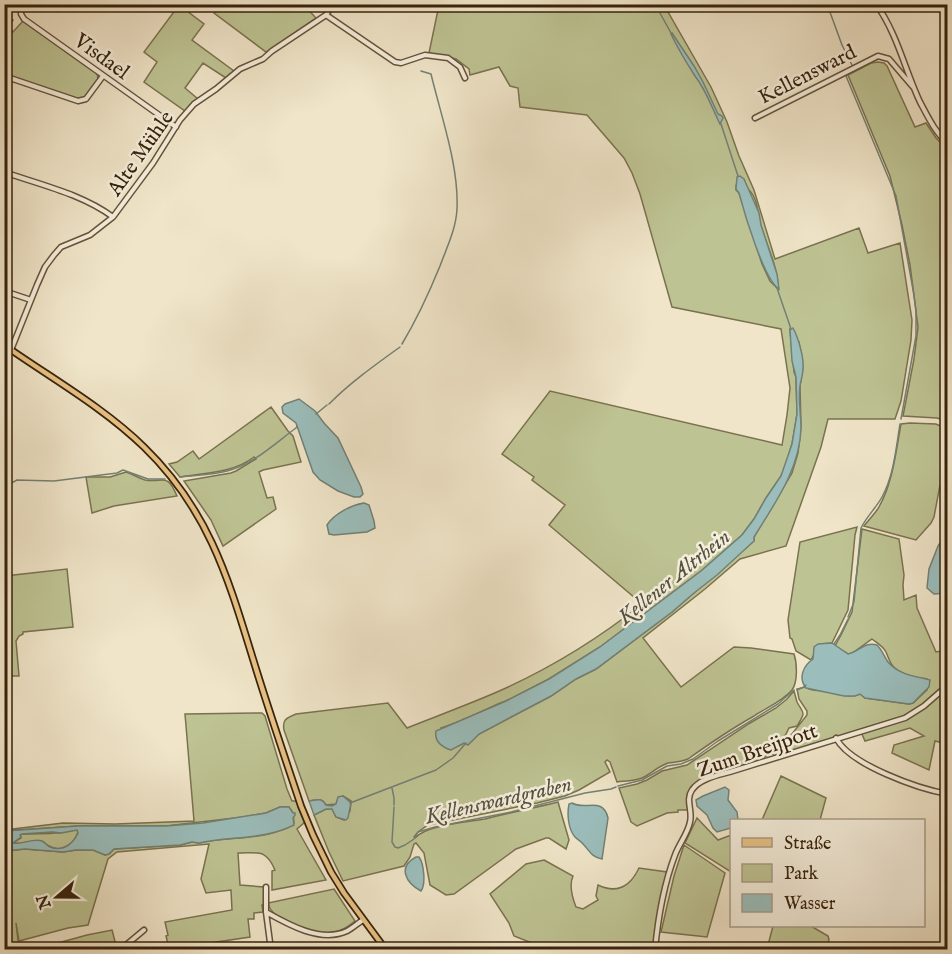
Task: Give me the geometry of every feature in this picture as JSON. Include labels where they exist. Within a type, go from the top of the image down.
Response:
[{"type":"main road","points":[[4,345],[118,424],[144,446],[184,492],[204,525],[231,586],[301,806],[313,835],[331,872],[386,950]]},
{"type":"street","name":"Visdael","points":[[24,4],[21,8],[24,19],[176,127]]},
{"type":"street","name":"Alte Mühle","points":[[11,350],[45,267],[62,247],[90,235],[113,217],[194,104],[240,69],[263,59],[326,15],[333,4]]},
{"type":"street","points":[[876,4],[884,15],[927,116],[938,135],[948,144]]},
{"type":"street","points":[[326,15],[395,62],[402,63],[426,55],[448,58],[460,67],[465,78]]},
{"type":"street","name":"Kellensward","points":[[755,118],[878,56],[889,59],[913,87]]},
{"type":"street","points":[[4,76],[82,101],[103,76]]},
{"type":"street","points":[[4,172],[74,196],[113,217]]},
{"type":"street","points":[[4,291],[31,300]]},
{"type":"street","points":[[943,638],[943,630],[948,629]]},
{"type":"street","name":"Zum Breijpott","points":[[654,950],[663,898],[675,855],[691,821],[689,800],[694,787],[705,780],[910,715],[948,686]]},
{"type":"street","points":[[836,738],[845,750],[862,763],[925,789],[948,794]]},
{"type":"street","points":[[266,887],[266,912],[271,950]]},
{"type":"street","points":[[266,912],[287,924],[324,935],[347,931],[363,920]]},
{"type":"street","points":[[120,950],[144,930]]},
{"type":"green space","points":[[303,4],[316,18],[266,52],[214,13],[219,5]]},
{"type":"green space","points":[[179,5],[204,24],[192,40],[234,71],[226,78],[203,63],[185,88],[198,99],[185,111],[144,82],[157,62],[144,52]]},
{"type":"green space","points":[[439,5],[664,5],[711,87],[727,122],[754,190],[775,259],[859,228],[868,253],[900,243],[912,320],[901,401],[895,419],[828,419],[821,447],[786,546],[740,559],[643,638],[681,687],[734,647],[794,654],[796,672],[792,690],[779,701],[688,759],[664,764],[642,778],[617,782],[610,762],[607,760],[605,762],[610,772],[565,796],[428,825],[414,837],[438,827],[558,802],[569,840],[566,849],[546,838],[516,849],[454,894],[446,895],[430,885],[424,853],[416,843],[404,866],[343,881],[314,815],[326,809],[332,809],[336,817],[344,820],[350,811],[351,801],[343,796],[336,804],[326,805],[319,800],[309,801],[284,730],[285,721],[296,714],[388,703],[407,728],[486,697],[554,663],[608,629],[642,604],[549,525],[565,505],[532,480],[534,477],[502,454],[550,391],[782,445],[790,388],[781,329],[672,307],[632,173],[624,158],[587,115],[520,107],[518,88],[510,86],[499,67],[470,75],[469,69],[456,59],[429,53]],"holes":[[[737,183],[748,189],[754,198],[774,264],[778,289],[770,281],[762,264],[739,193],[736,190]],[[790,330],[799,342],[803,368],[800,385],[801,427],[798,453],[792,473],[754,537],[754,541],[672,612],[596,669],[479,734],[468,744],[458,746],[441,728],[506,701],[549,679],[600,647],[701,571],[742,535],[781,476],[792,444],[797,414],[796,377]]]},
{"type":"green space","points":[[5,13],[13,20],[8,27],[13,32],[23,21],[97,73],[98,79],[85,97],[78,100],[5,74]]},
{"type":"green space","points":[[878,62],[887,66],[915,127],[926,123],[947,149],[948,322],[944,345],[945,354],[948,355],[947,371],[945,371],[948,391],[947,421],[937,418],[903,416],[918,327],[910,265],[890,176],[848,75],[871,63]]},
{"type":"green space","points":[[271,407],[293,436],[301,462],[259,472],[267,498],[273,497],[276,509],[223,546],[211,520],[184,481],[231,473],[256,459],[254,457],[228,469],[180,477],[169,464],[177,462],[193,451],[199,459]]},
{"type":"green space","points":[[901,424],[936,424],[947,429],[947,483],[940,485],[934,517],[916,540],[864,526],[879,507],[888,487]]},
{"type":"green space","points":[[126,472],[145,480],[167,481],[177,496],[114,506],[92,513],[86,477],[110,477]]},
{"type":"green space","points":[[857,527],[848,610],[832,643],[820,644],[811,660],[796,651],[790,638],[788,620],[800,542]]},
{"type":"green space","points":[[862,529],[899,539],[904,575],[904,600],[916,595],[917,608],[936,652],[947,650],[947,683],[906,715],[774,756],[773,754],[807,715],[797,689],[805,687],[847,696],[860,694],[865,698],[909,704],[927,690],[927,679],[899,671],[891,663],[883,648],[872,639],[851,654],[835,646],[852,612]]},
{"type":"green space","points":[[67,569],[73,627],[23,632],[16,641],[19,676],[5,676],[5,576]]},
{"type":"green space","points":[[947,687],[947,744],[935,741],[929,770],[892,753],[894,745],[924,736],[910,728],[865,741],[861,732],[909,717]]},
{"type":"green space","points":[[794,691],[803,715],[797,726],[789,728],[783,741],[771,752],[757,761],[709,775],[700,780],[688,793],[688,810],[667,813],[637,826],[631,822],[619,788],[637,784],[662,771],[687,765],[776,708]]},
{"type":"green space","points":[[262,713],[265,716],[287,789],[292,801],[297,801],[305,822],[297,829],[326,880],[272,890],[272,871],[275,870],[268,858],[257,853],[238,853],[240,885],[264,887],[263,912],[254,913],[254,919],[248,919],[250,937],[169,949],[165,922],[232,910],[231,890],[206,893],[201,879],[209,844],[117,852],[108,859],[88,925],[19,941],[16,923],[19,949],[5,949],[5,851],[93,850],[105,855],[114,849],[180,845],[274,833],[294,823],[293,813],[289,807],[280,807],[266,813],[243,817],[166,826],[78,826],[5,831],[63,823],[194,821],[185,714]]},
{"type":"green space","points":[[781,776],[826,798],[820,819],[762,819]]},
{"type":"green space","points":[[697,818],[718,840],[730,835],[730,871],[685,843]]},
{"type":"green space","points":[[74,830],[78,832],[76,836],[70,844],[63,848],[58,849],[37,842],[13,843],[21,838],[20,834]]},
{"type":"green space","points":[[684,845],[725,873],[707,937],[661,932]]},
{"type":"green space","points":[[544,860],[573,876],[571,887],[573,899],[576,907],[583,909],[598,900],[596,896],[598,885],[611,889],[622,887],[631,880],[639,868],[667,872],[653,949],[547,949],[514,936],[509,923],[490,894],[526,864]]},
{"type":"green space","points":[[334,889],[355,921],[337,931],[317,932],[296,926],[277,916],[268,903]]},
{"type":"green space","points":[[773,927],[813,927],[828,936],[829,940],[825,949],[767,949]]},
{"type":"green space","points":[[112,930],[117,949],[36,949],[87,935]]},
{"type":"water","points":[[672,33],[694,66],[718,114],[722,116],[720,124],[706,93],[679,50]]},
{"type":"water","points":[[737,177],[744,179],[759,213],[777,274],[779,289],[773,283],[761,260],[736,189]]},
{"type":"water","points":[[793,328],[803,363],[799,391],[800,443],[785,485],[754,537],[754,541],[672,612],[596,669],[479,734],[468,745],[464,743],[451,750],[442,746],[437,741],[436,731],[506,701],[549,679],[600,647],[701,571],[742,535],[781,476],[792,444],[797,414],[796,377],[792,361],[790,330]]},
{"type":"water","points":[[299,399],[315,411],[338,438],[361,487],[363,494],[360,497],[338,491],[320,480],[313,472],[296,423],[283,413],[282,407],[285,404]]},
{"type":"water","points":[[364,503],[369,505],[375,528],[367,532],[329,534],[327,525],[334,517],[348,508]]},
{"type":"water","points":[[943,541],[946,542],[947,548],[947,593],[934,594],[927,588],[929,569],[938,546]]},
{"type":"water","points":[[832,643],[848,654],[869,644],[877,645],[892,666],[897,670],[930,680],[929,687],[913,703],[909,704],[865,698],[860,694],[844,696],[806,688],[802,676],[813,659],[814,647],[818,644]]},
{"type":"water","points":[[725,787],[729,790],[728,800],[737,812],[738,819],[730,819],[730,828],[717,832],[713,828],[707,815],[697,806],[696,800]]},
{"type":"water","points":[[343,796],[351,803],[346,820],[336,817],[332,809],[326,809],[314,815],[309,801],[321,800],[326,805],[332,806],[336,804],[338,797]]},
{"type":"water","points":[[569,804],[582,806],[598,806],[606,811],[608,818],[602,859],[593,855],[573,834],[568,817]]},
{"type":"water","points":[[280,807],[289,807],[295,813],[294,825],[271,833],[199,843],[114,849],[105,855],[93,850],[5,851],[5,831],[78,826],[166,826],[266,813]],"holes":[[[77,830],[78,833],[73,841],[63,848],[50,847],[38,840],[13,843],[22,834],[61,833]]]},
{"type":"water","points":[[416,857],[421,860],[423,869],[424,884],[421,891],[411,884],[405,870],[410,861]]},
{"type":"waterway","name":"Kellener Altrhein","points":[[655,4],[671,33]]},
{"type":"waterway","name":"Kellenswardgraben","points":[[827,4],[853,67]]},
{"type":"waterway","points":[[402,344],[440,266],[453,231],[457,209],[452,158],[431,74],[421,71]]},
{"type":"waterway","name":"Kellenswardgraben","points":[[854,71],[846,76],[896,196],[914,295],[916,336],[901,419]]},
{"type":"waterway","name":"Kellener Altrhein","points":[[721,124],[738,176]]},
{"type":"waterway","name":"Kellener Altrhein","points":[[777,288],[791,329]]},
{"type":"waterway","points":[[329,404],[400,347]]},
{"type":"waterway","points":[[316,414],[327,405]]},
{"type":"waterway","name":"Kellenswardgraben","points":[[848,617],[854,602],[861,528],[886,489],[894,461],[900,424]]},
{"type":"waterway","points":[[180,477],[237,468],[263,453],[297,426]]},
{"type":"waterway","points":[[4,487],[17,480],[54,481],[117,473],[123,470],[148,479],[165,479]]},
{"type":"waterway","name":"Kellenswardgraben","points":[[834,644],[848,619]]},
{"type":"waterway","name":"Kellenswardgraben","points":[[797,690],[806,685]]},
{"type":"waterway","name":"Kellenswardgraben","points":[[618,786],[642,780],[667,766],[693,759],[778,704],[794,690]]},
{"type":"waterway","name":"Kellener Altrhein","points":[[350,803],[436,770],[453,758],[466,743]]},
{"type":"waterway","name":"Kellenswardgraben","points":[[394,807],[392,842],[398,848],[414,839],[418,832],[435,827],[616,787]]},
{"type":"waterway","name":"Kellenswardgraben","points":[[392,788],[394,805]]}]
